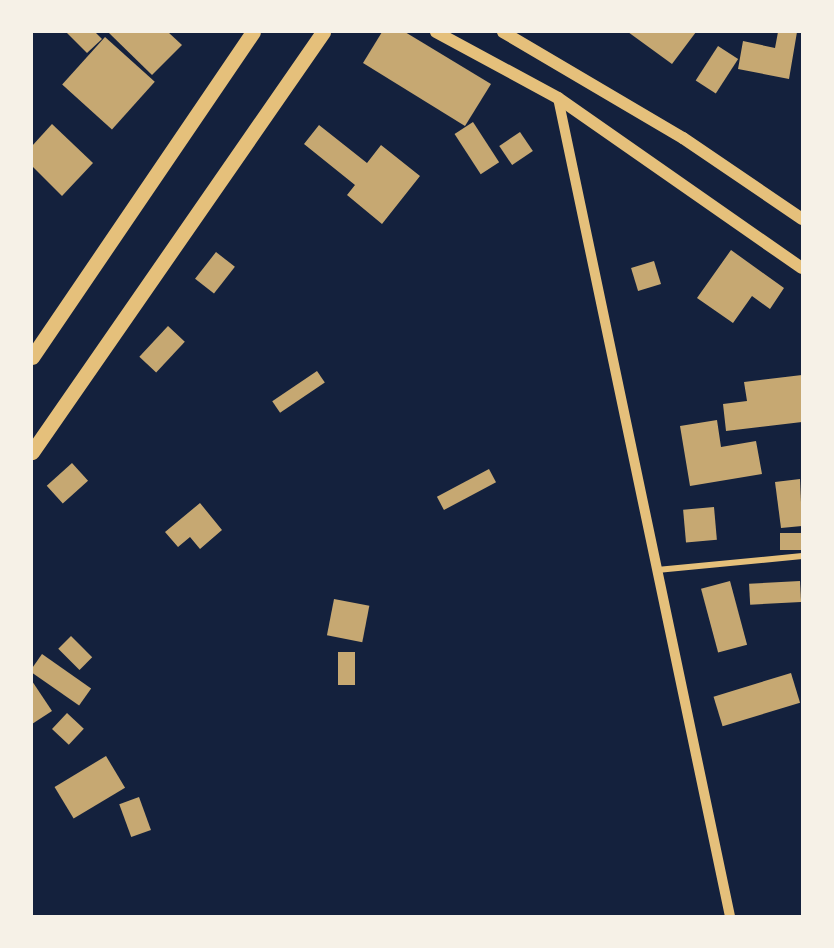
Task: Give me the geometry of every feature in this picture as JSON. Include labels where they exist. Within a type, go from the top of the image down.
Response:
[{"type":"main road","points":[[32,357],[253,32]]},
{"type":"main road","points":[[32,452],[323,32]]},
{"type":"main road","points":[[436,32],[558,98],[802,268]]},
{"type":"main road","points":[[503,32],[683,138],[802,219]]},
{"type":"street","points":[[558,98],[730,916]]},
{"type":"street","points":[[657,570],[802,556]]},
{"type":"building","points":[[66,32],[95,32],[102,39],[87,53]]},
{"type":"building","points":[[108,32],[168,32],[182,45],[152,75]]},
{"type":"building","points":[[382,32],[405,32],[491,84],[465,126],[363,63]]},
{"type":"building","points":[[628,32],[696,32],[672,64]]},
{"type":"building","points":[[778,32],[797,32],[789,79],[738,69],[743,41],[775,48]]},
{"type":"building","points":[[105,37],[155,82],[112,129],[62,85]]},
{"type":"building","points":[[718,46],[738,59],[716,93],[696,80]]},
{"type":"building","points":[[473,122],[499,162],[481,174],[455,134]]},
{"type":"building","points":[[52,124],[93,163],[62,196],[32,166],[32,146]]},
{"type":"building","points":[[319,125],[367,163],[381,145],[420,176],[382,224],[347,195],[355,185],[304,144]]},
{"type":"building","points":[[520,132],[533,151],[512,165],[499,146]]},
{"type":"building","points":[[731,250],[784,288],[770,309],[752,296],[733,323],[697,298]]},
{"type":"building","points":[[216,252],[235,267],[214,294],[195,279]]},
{"type":"building","points":[[654,261],[661,284],[638,291],[631,268]]},
{"type":"building","points":[[168,326],[185,342],[156,372],[139,357]]},
{"type":"building","points":[[317,371],[325,383],[280,413],[272,401]]},
{"type":"building","points":[[802,375],[802,422],[726,431],[723,404],[747,401],[744,382]]},
{"type":"building","points":[[717,420],[721,447],[756,441],[762,474],[690,486],[680,426]]},
{"type":"building","points":[[72,463],[88,481],[63,504],[47,486]]},
{"type":"building","points":[[489,469],[496,482],[444,510],[437,497]]},
{"type":"building","points":[[800,479],[802,526],[781,528],[775,482]]},
{"type":"building","points":[[200,503],[222,530],[200,549],[190,537],[178,547],[165,532]]},
{"type":"building","points":[[714,507],[717,540],[686,543],[683,510]]},
{"type":"building","points":[[780,533],[802,533],[802,550],[780,550]]},
{"type":"building","points":[[730,581],[747,645],[718,653],[701,589]]},
{"type":"building","points":[[800,581],[801,602],[750,605],[749,584]]},
{"type":"building","points":[[334,599],[369,606],[362,642],[327,635]]},
{"type":"building","points":[[71,636],[92,657],[79,670],[58,649]]},
{"type":"building","points":[[338,652],[355,652],[355,685],[338,685]]},
{"type":"building","points":[[42,654],[91,688],[79,706],[32,673],[32,668]]},
{"type":"building","points":[[791,673],[800,703],[723,726],[714,697]]},
{"type":"building","points":[[32,681],[52,711],[32,724]]},
{"type":"building","points":[[67,713],[84,729],[69,745],[52,729]]},
{"type":"building","points":[[106,756],[125,788],[74,819],[55,787]]},
{"type":"building","points":[[139,797],[151,830],[131,837],[119,804]]}]
